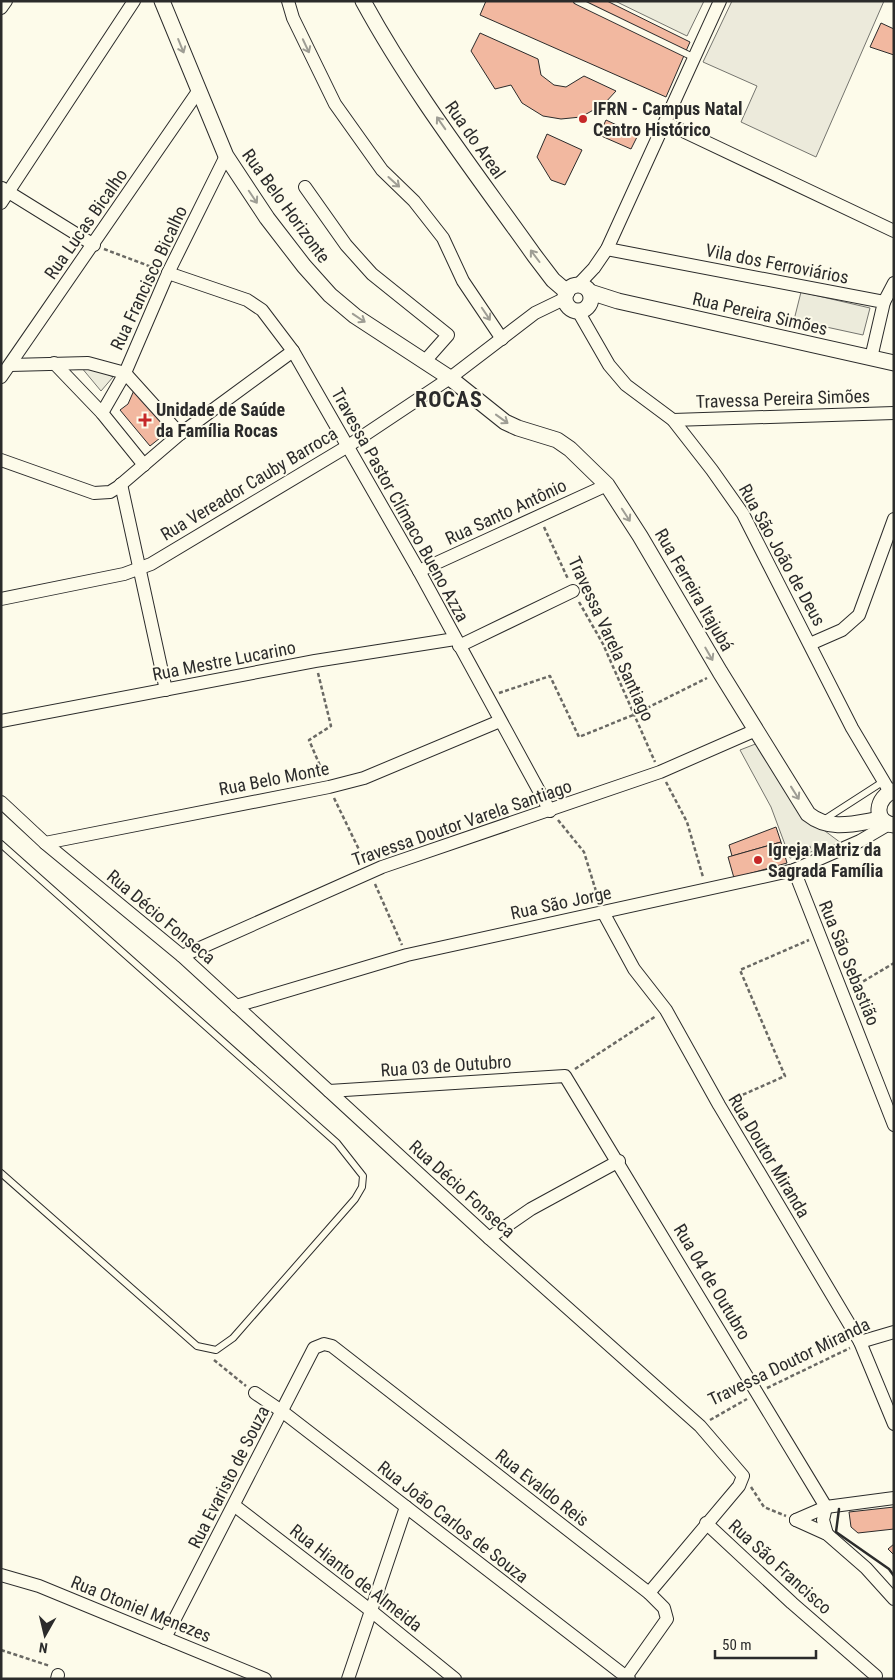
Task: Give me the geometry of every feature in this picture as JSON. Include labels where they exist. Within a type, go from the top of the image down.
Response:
[{"type":"street","points":[[1,8],[6,1]]},
{"type":"street","points":[[1,203],[5,190],[134,1]]},
{"type":"street","name":"Rua Belo Horizonte","points":[[162,1],[226,156],[267,218],[330,295],[355,316],[450,378]]},
{"type":"street","points":[[288,1],[293,18],[335,104],[382,170],[414,201],[443,238],[463,281],[502,339]]},
{"type":"street","name":"Rua do Areal","points":[[363,1],[379,31],[425,101],[534,255],[553,280],[579,296]]},
{"type":"street","points":[[579,296],[604,254],[666,123],[720,1]]},
{"type":"street","name":"Rua Lucas Bicalho","points":[[1,377],[94,245],[199,90]]},
{"type":"street","points":[[666,123],[894,231]]},
{"type":"street","name":"Rua Francisco Bicalho","points":[[102,413],[125,373],[168,273],[226,156]]},
{"type":"street","points":[[305,187],[346,245],[372,274],[448,335],[424,361]]},
{"type":"street","points":[[5,190],[94,245]]},
{"type":"street","name":"Vila dos Ferroviários","points":[[604,254],[884,302]]},
{"type":"street","name":"Travessa Pastor Clímaco Bueno Azza","points":[[168,273],[246,300],[262,310],[293,351],[419,571],[550,810]]},
{"type":"street","points":[[870,358],[884,302],[894,282]]},
{"type":"street","name":"Rua Vereador Cauby Barroca","points":[[1,599],[124,574],[141,568],[348,446],[450,378],[535,313],[579,296]]},
{"type":"street","name":"Rua Pereira Simões","points":[[579,296],[618,300],[894,363]]},
{"type":"street","name":"Rua São João de Deus","points":[[579,296],[609,365],[626,385],[673,420],[743,514],[852,728],[891,789]]},
{"type":"street","points":[[1,460],[94,493],[110,492],[180,434],[293,351]]},
{"type":"street","points":[[54,363],[102,413],[144,465]]},
{"type":"street","points":[[10,365],[88,363],[125,373],[180,434]]},
{"type":"street","name":"Rua Ferreira Itajubá","points":[[450,378],[505,422],[557,440],[570,449],[607,484],[808,814],[820,822]]},
{"type":"street","name":"Travessa Pereira Simões","points":[[673,420],[894,413]]},
{"type":"street","name":"Rua Santo Antônio","points":[[419,571],[607,484]]},
{"type":"street","points":[[119,485],[141,568],[166,690]]},
{"type":"street","points":[[810,644],[842,630],[859,615],[894,519]]},
{"type":"street","name":"Rua Mestre Lucarino","points":[[1,722],[315,661],[457,642],[573,591]]},
{"type":"street","name":"Rua Belo Monte","points":[[45,843],[328,787],[364,778],[500,721]]},
{"type":"street","name":"Travessa Doutor Varela Santiago","points":[[182,956],[370,872],[660,772],[756,730]]},
{"type":"street","points":[[888,823],[878,810],[879,801],[891,789]]},
{"type":"street","name":"Rua Décio Fonseca","points":[[1,802],[45,843],[182,956],[490,1238],[700,1426],[743,1476]]},
{"type":"street","points":[[820,822],[833,826],[888,823]]},
{"type":"street","name":"Rua São Jorge","points":[[236,1006],[407,955],[794,870],[844,848],[888,823]]},
{"type":"street","name":"Rua São Sebastião","points":[[794,870],[894,1125]]},
{"type":"street","name":"Rua Doutor Miranda","points":[[603,912],[634,969],[666,1010],[718,1105],[860,1342],[894,1424]]},
{"type":"street","name":"Rua 03 de Outubro","points":[[329,1091],[565,1076]]},
{"type":"street","name":"Rua 04 de Outubro","points":[[565,1076],[759,1392],[826,1507]]},
{"type":"street","points":[[490,1238],[531,1210],[619,1162]]},
{"type":"street","name":"Travessa Doutor Miranda","points":[[860,1342],[894,1332]]},
{"type":"street","name":"Rua Evaristo de Souza","points":[[165,1638],[235,1506],[314,1348],[324,1344],[332,1346]]},
{"type":"street","name":"Rua Evaldo Reis","points":[[332,1346],[649,1593],[664,1608],[667,1619],[627,1678]]},
{"type":"street","name":"Rua João Carlos de Souza","points":[[255,1393],[283,1412],[627,1678]]},
{"type":"street","points":[[649,1593],[739,1486],[743,1476]]},
{"type":"street","points":[[796,1520],[826,1507],[894,1498]]},
{"type":"street","name":"Rua Hianto de Almeida","points":[[235,1506],[370,1610],[455,1679]]},
{"type":"street","points":[[826,1507],[824,1520],[827,1534]]},
{"type":"street","points":[[348,1679],[406,1508]]},
{"type":"street","points":[[796,1520],[827,1534],[866,1568],[894,1599]]},
{"type":"street","name":"Rua São Francisco","points":[[706,1523],[792,1603],[876,1676]]},
{"type":"street","name":"Rua Otoniel Menezes","points":[[1,1575],[39,1586],[265,1679]]},
{"type":"lane","points":[[577,1],[695,58]]},
{"type":"lane","points":[[820,822],[891,789]]},
{"type":"lane","points":[[1,844],[337,1143],[363,1176],[362,1187],[355,1199],[233,1338],[216,1350],[197,1346],[1,1173]]},
{"type":"path","points":[[94,245],[168,273]]},
{"type":"path","name":"Travessa Varela Santiago","points":[[539,516],[573,591],[602,644],[660,772],[687,822],[707,890]]},
{"type":"path","points":[[315,661],[331,726],[310,740],[328,787],[370,872],[407,955]]},
{"type":"path","points":[[488,697],[550,676],[579,737],[633,715],[720,672]]},
{"type":"path","points":[[550,810],[584,852],[603,912]]},
{"type":"path","points":[[718,1105],[785,1076],[740,970],[819,936]]},
{"type":"path","points":[[843,994],[894,964]]},
{"type":"path","points":[[565,1076],[666,1010]]},
{"type":"path","name":"Travessa Doutor Miranda","points":[[700,1426],[759,1392],[860,1342]]},
{"type":"path","points":[[197,1346],[255,1393]]},
{"type":"path","points":[[743,1476],[764,1507],[796,1520]]},
{"type":"path","points":[[1,1650],[28,1657],[56,1668],[57,1677]]},
{"type":"shaded area","points":[[615,1],[704,1],[687,36]]},
{"type":"shaded area","points":[[732,1],[884,1],[816,157],[741,122],[757,86],[703,62]]},
{"type":"shaded area","points":[[801,292],[870,308],[863,335],[794,320]]},
{"type":"shaded area","points":[[89,365],[113,377],[101,391],[81,367]]},
{"type":"shaded area","points":[[758,743],[821,828],[841,843],[790,858],[771,807],[740,750]]},
{"type":"building","points":[[486,1],[573,1],[686,51],[666,97],[480,15]]},
{"type":"building","points":[[582,1],[607,1],[690,42],[686,51]]},
{"type":"building","points":[[881,23],[894,29],[894,55],[870,47]]},
{"type":"building","points":[[480,33],[538,59],[541,75],[554,85],[566,87],[584,76],[616,91],[604,104],[581,117],[561,119],[543,116],[522,103],[511,85],[495,89],[471,51]]},
{"type":"building","points":[[606,120],[638,135],[631,149],[599,135]]},
{"type":"building","points":[[547,134],[582,150],[565,185],[551,180],[537,157]]},
{"type":"building","name":"Unidade de Saúde da Família Rocas","points":[[135,388],[170,430],[150,446],[120,410],[128,404]]},
{"type":"building","points":[[776,827],[781,842],[732,856],[729,845]]},
{"type":"building","name":"Igreja Matriz da Sagrada Família","points":[[781,842],[787,863],[734,878],[728,857]]},
{"type":"building","points":[[894,1507],[894,1529],[858,1533],[851,1527],[849,1512]]},
{"type":"building","points":[[894,1544],[894,1555],[888,1549]]},
{"type":"wall","points":[[839,1509],[836,1532],[889,1569],[894,1576]]},
{"type":"place","name":"IFRN - Campus Natal Centro Histórico","points":[[583,119]]},
{"type":"place","name":"Unidade de Saúde da Família Rocas","points":[[145,420]]},
{"type":"place","name":"Igreja Matriz da Sagrada Família","points":[[758,860]]},
{"type":"district","name":"ROCAS","points":[[449,399]]}]
